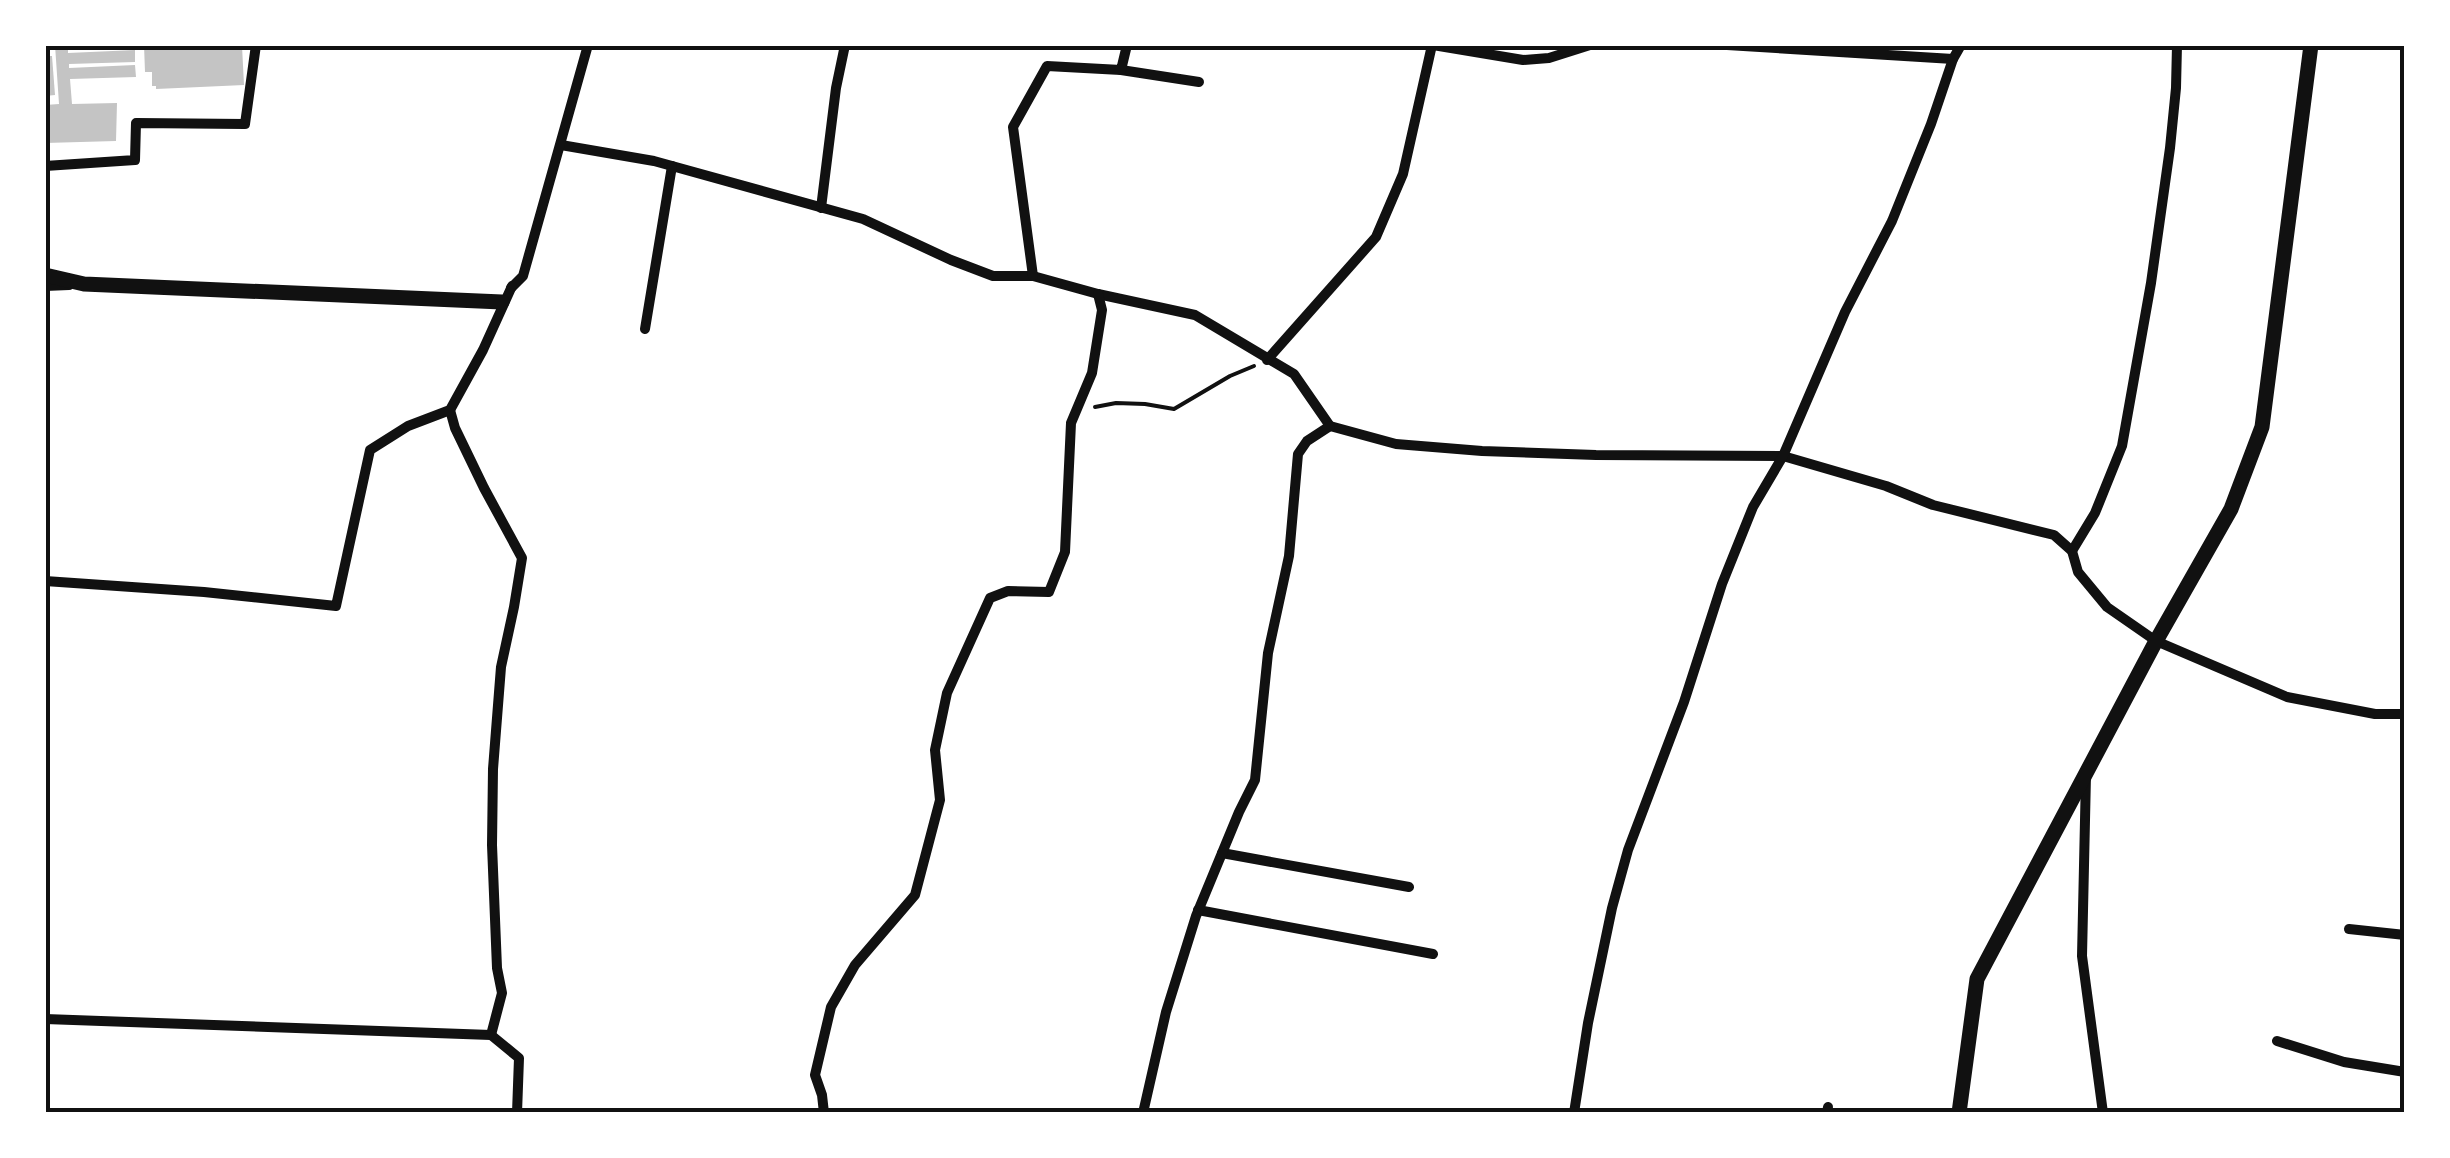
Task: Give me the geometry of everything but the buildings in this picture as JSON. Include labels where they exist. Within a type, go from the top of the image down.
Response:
[{"type":"street","points":[[45,166],[135,160],[136,123],[245,124],[256,45]]},
{"type":"street","points":[[45,286],[84,284],[502,302],[523,276],[588,45]]},
{"type":"street","points":[[821,208],[845,45]]},
{"type":"street","points":[[1121,70],[1128,45]]},
{"type":"street","points":[[1268,360],[1376,237],[1403,174],[1432,45],[1523,60],[1549,58],[1590,45]]},
{"type":"street","points":[[1727,45],[1952,58]]},
{"type":"street","points":[[1574,1113],[1588,1023],[1628,850],[1684,702],[1722,584],[1752,507],[1783,456],[1845,312],[1892,221],[1960,45]]},
{"type":"street","points":[[2072,551],[2095,513],[2122,446],[2151,283],[2178,45]]},
{"type":"street","points":[[1959,1113],[1976,979],[2231,509],[2262,427],[2311,45]]},
{"type":"street","points":[[1033,276],[1013,126],[1047,66],[1121,70],[1198,82]]},
{"type":"street","points":[[561,145],[672,166],[864,219],[993,276],[1033,276],[1195,315],[1294,374],[1330,426],[1396,444],[1482,451],[1783,456],[1886,486],[1933,505],[2054,536],[2072,551],[2078,572],[2108,607],[2156,641],[2287,697],[2375,714],[2405,714]]},
{"type":"street","points":[[644,329],[672,166]]},
{"type":"street","points":[[45,275],[84,284]]},
{"type":"street","points":[[45,581],[336,606],[370,450],[408,426],[450,410],[512,286]]},
{"type":"street","points":[[824,1113],[816,1075],[831,1007],[855,965],[915,895],[940,800],[935,750],[947,693],[990,598],[1008,591],[1050,592],[1065,552],[1072,423],[1092,373],[1102,310],[1098,294]]},
{"type":"street","points":[[450,410],[484,488],[522,558],[501,666],[493,769],[492,845],[497,968],[502,993],[491,1035]]},
{"type":"street","points":[[1143,1113],[1166,1012],[1198,910],[1255,780],[1268,653],[1289,556],[1298,454],[1307,441],[1330,426]]},
{"type":"street","points":[[2086,773],[2082,956],[2103,1113]]},
{"type":"street","points":[[1222,853],[1409,887]]},
{"type":"street","points":[[1198,910],[1433,954]]},
{"type":"street","points":[[2348,929],[2405,935]]},
{"type":"street","points":[[45,1019],[491,1035],[519,1058],[517,1113]]},
{"type":"street","points":[[2277,1041],[2344,1062],[2405,1072]]},
{"type":"path","points":[[1076,411],[1116,403],[1174,409],[1230,376],[1268,360]]}]
